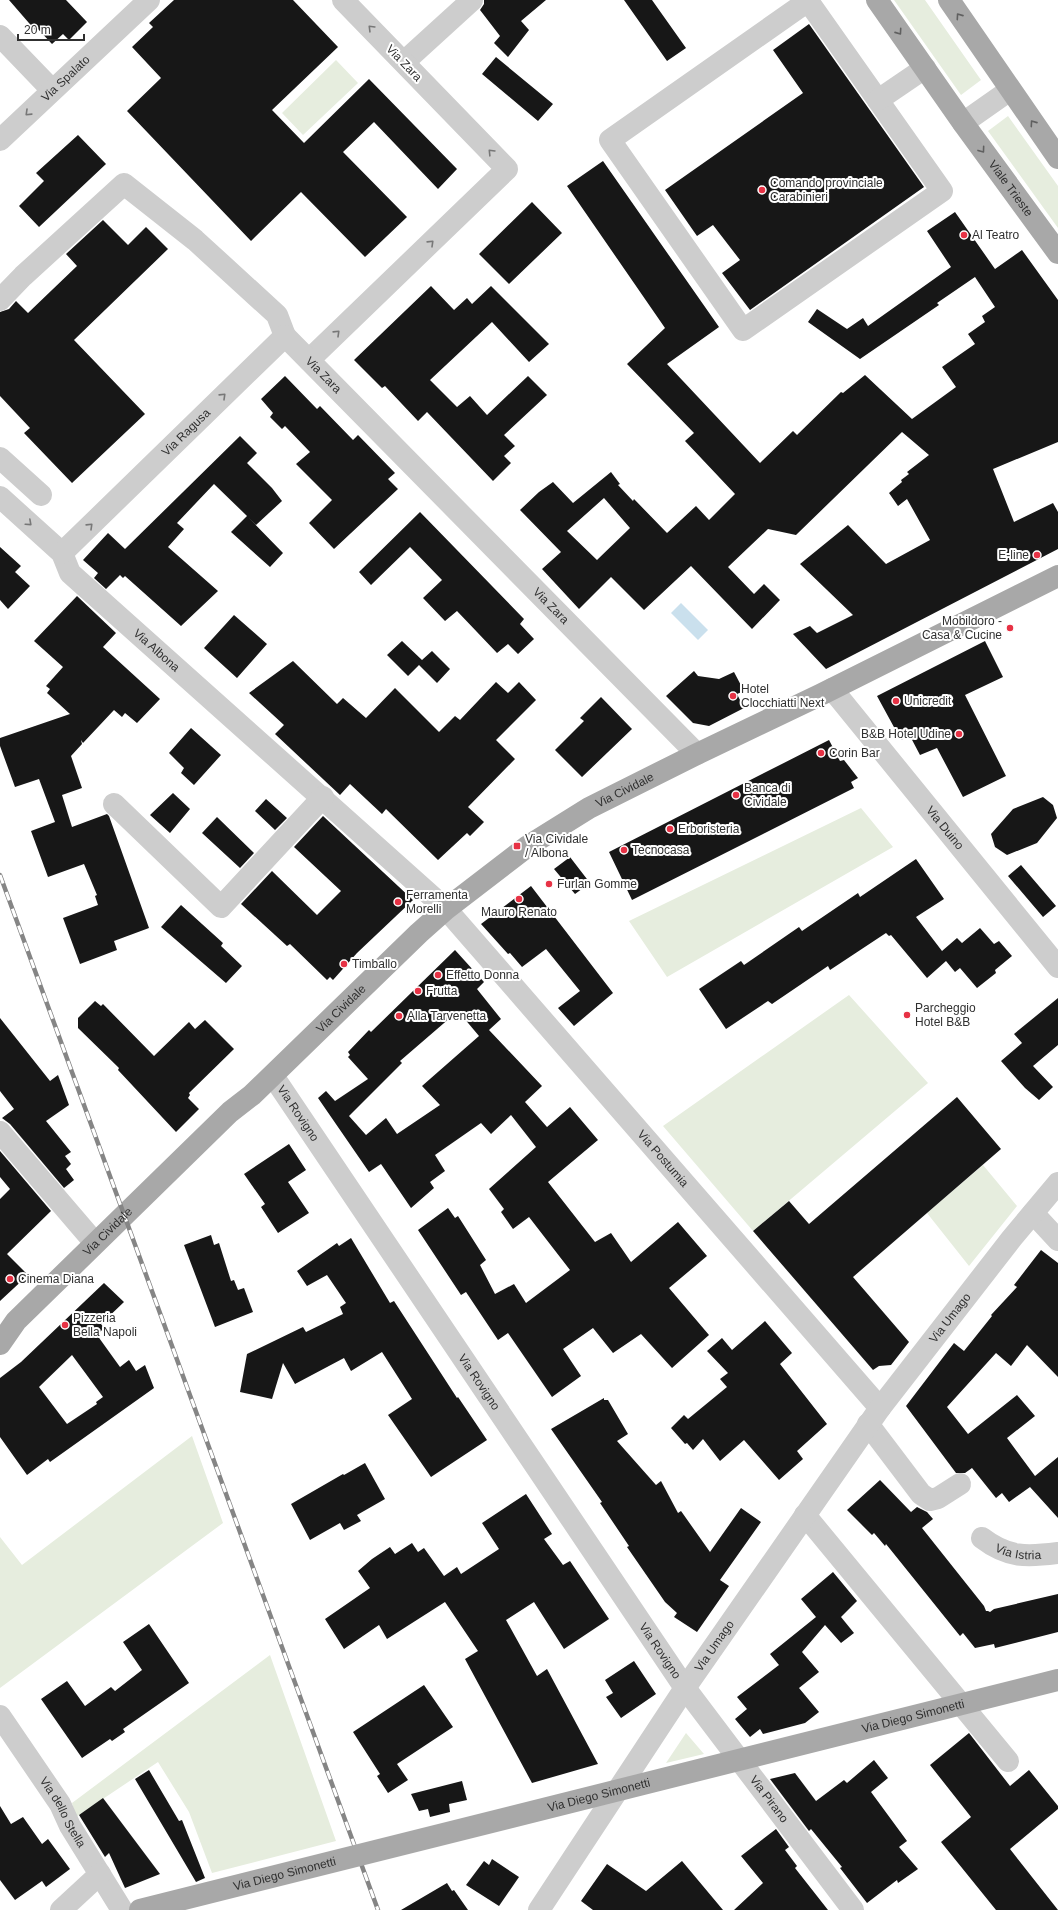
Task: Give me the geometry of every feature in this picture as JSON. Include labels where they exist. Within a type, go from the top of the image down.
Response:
[{"type":"main road","name":"Viale Trieste","points":[[877,0],[963,123],[1058,253]]},
{"type":"main road","points":[[949,0],[1058,158]]},
{"type":"main road","name":"Via Cividale","points":[[2,1342],[16,1321],[95,1243],[230,1112],[273,1076],[400,950],[446,909],[528,846],[589,808],[1058,576]]},
{"type":"main road","name":"Via Cividale","points":[[2,1342],[25,1330],[238,1123],[252,1095]]},
{"type":"main road","name":"Via Diego Simonetti","points":[[140,1910],[1058,1680]]},
{"type":"street","name":"Via Spalato","points":[[0,140],[149,0]]},
{"type":"street","name":"Via Zara","points":[[343,0],[507,168],[310,360],[697,754]]},
{"type":"street","points":[[404,62],[472,0]]},
{"type":"street","points":[[808,1],[878,100],[942,191],[744,330],[610,140],[808,1]]},
{"type":"street","points":[[0,36],[52,90]]},
{"type":"street","points":[[878,100],[925,68]]},
{"type":"street","points":[[963,123],[1010,90]]},
{"type":"street","points":[[0,300],[23,276],[124,184],[195,240],[277,315],[285,336],[310,360]]},
{"type":"street","name":"Via Ragusa","points":[[62,553],[285,336]]},
{"type":"street","points":[[0,458],[42,495]]},
{"type":"street","name":"Via Albona","points":[[0,497],[62,553],[70,573],[446,909]]},
{"type":"street","name":"Via Duino","points":[[832,689],[1058,967]]},
{"type":"street","points":[[114,804],[221,907],[322,797]]},
{"type":"street","name":"Via Postumia","points":[[446,909],[874,1416]]},
{"type":"street","name":"Via Rovigno","points":[[273,1076],[685,1688]]},
{"type":"street","points":[[0,1132],[95,1243]]},
{"type":"street","name":"Via Umago","points":[[539,1910],[685,1688],[874,1416],[1058,1183]]},
{"type":"street","points":[[1033,1213],[1058,1240]]},
{"type":"street","points":[[874,1416],[921,1494],[930,1500],[938,1498],[960,1484]]},
{"type":"street","points":[[805,1515],[1008,1761]]},
{"type":"street","name":"Via Istria","points":[[982,1538],[996,1549],[1018,1555],[1058,1553]]},
{"type":"street","name":"Via Pirano","points":[[685,1688],[853,1910]]},
{"type":"street","name":"Via dello Stella","points":[[0,1716],[60,1804],[70,1826],[122,1910]]},
{"type":"street","points":[[61,1910],[100,1874]]},
{"type":"green space","points":[[894,0],[925,0],[981,80],[961,95]]},
{"type":"green space","points":[[336,60],[358,83],[303,135],[282,113]]},
{"type":"green space","points":[[1008,116],[1058,186],[1058,228],[988,131]]},
{"type":"green space","points":[[861,808],[893,847],[667,977],[629,921]]},
{"type":"green space","points":[[849,995],[928,1083],[753,1231],[663,1126]]},
{"type":"green space","points":[[983,1165],[1017,1206],[969,1266],[927,1213]]},
{"type":"green space","points":[[192,1436],[223,1523],[0,1688],[0,1537],[22,1565]]},
{"type":"green space","points":[[270,1655],[336,1841],[212,1873],[189,1812],[158,1762],[76,1817],[72,1803]]},
{"type":"green space","points":[[686,1733],[704,1754],[666,1763]]},
{"type":"water","points":[[681,603],[708,630],[698,640],[671,613]]},
{"type":"building","points":[[9,0],[66,0],[87,22],[69,40],[63,34],[52,44],[37,28],[35,30]]},
{"type":"building","points":[[174,0],[293,0],[338,47],[272,110],[304,143],[369,79],[457,169],[438,189],[374,122],[343,152],[407,217],[365,257],[301,192],[251,241],[127,111],[161,78],[132,47],[153,27],[149,23]]},
{"type":"building","points":[[484,0],[546,0],[521,21],[529,30],[508,57],[494,43],[500,36],[480,10],[484,4]]},
{"type":"building","points":[[624,0],[652,0],[686,48],[667,61]]},
{"type":"building","points":[[809,24],[924,187],[750,310],[722,273],[740,260],[713,225],[697,236],[665,190],[803,93],[773,50]]},
{"type":"building","points":[[496,57],[553,104],[538,121],[482,74]]},
{"type":"building","points":[[78,135],[106,164],[39,227],[19,206],[44,181],[36,173]]},
{"type":"building","points":[[603,161],[719,327],[667,364],[760,463],[793,431],[797,435],[841,392],[843,393],[865,375],[912,419],[956,387],[942,367],[975,344],[968,334],[985,322],[982,316],[995,307],[975,277],[937,303],[939,305],[860,359],[808,322],[817,309],[847,329],[863,318],[868,326],[951,267],[927,231],[955,212],[995,269],[1022,250],[1058,300],[1058,442],[993,469],[1014,522],[1053,503],[1058,512],[1058,549],[826,669],[793,634],[810,626],[817,633],[853,615],[800,564],[848,525],[886,564],[930,540],[907,499],[898,506],[889,493],[909,474],[907,472],[929,455],[902,432],[796,535],[768,529],[728,567],[754,594],[764,584],[780,600],[752,629],[691,566],[644,610],[611,577],[579,609],[542,569],[561,552],[520,510],[539,492],[553,482],[573,503],[611,472],[620,484],[618,485],[667,533],[696,506],[709,520],[735,494],[685,441],[694,433],[627,364],[665,328],[567,186]],"holes":[[[604,498],[630,528],[597,560],[567,531]]]},
{"type":"building","points":[[532,202],[562,233],[509,284],[479,254]]},
{"type":"building","points":[[103,220],[128,245],[146,227],[168,249],[74,340],[145,414],[72,483],[24,433],[30,428],[0,396],[0,312],[9,309],[16,301],[28,313],[77,266],[66,254]]},
{"type":"building","points":[[431,286],[454,310],[467,298],[472,304],[491,286],[549,344],[529,362],[492,322],[430,380],[457,407],[470,396],[487,415],[528,376],[547,395],[504,435],[515,446],[504,456],[511,463],[493,481],[427,412],[418,421],[385,386],[382,388],[354,360]]},
{"type":"building","points":[[285,376],[317,409],[320,406],[353,440],[358,435],[395,473],[388,479],[398,489],[334,549],[309,523],[332,500],[296,464],[310,452],[285,426],[282,429],[270,417],[273,413],[261,399]]},
{"type":"building","points":[[240,436],[257,453],[247,463],[272,488],[282,501],[256,525],[214,484],[177,523],[184,529],[168,547],[218,591],[181,626],[125,576],[123,578],[120,575],[106,589],[94,578],[98,573],[83,560],[108,533],[125,549]]},
{"type":"building","points":[[420,512],[524,619],[520,624],[534,639],[518,654],[508,644],[497,653],[457,611],[445,621],[423,598],[442,580],[410,547],[371,585],[359,572]]},
{"type":"building","points":[[247,516],[283,553],[270,567],[231,532]]},
{"type":"building","points":[[0,547],[21,566],[15,572],[30,586],[8,609],[0,600]]},
{"type":"building","points":[[77,596],[116,633],[103,647],[160,699],[137,723],[125,713],[122,717],[114,710],[83,743],[81,740],[82,744],[71,756],[82,788],[62,795],[72,827],[107,814],[109,816],[149,928],[114,941],[117,950],[80,964],[63,918],[98,905],[95,896],[97,895],[84,864],[48,877],[31,831],[55,822],[39,779],[15,787],[0,746],[0,738],[70,714],[47,693],[50,689],[46,686],[63,667],[34,641]]},
{"type":"building","points":[[234,615],[267,644],[237,678],[204,648]]},
{"type":"building","points":[[402,641],[422,660],[432,651],[450,669],[437,683],[419,665],[408,676],[387,655]]},
{"type":"building","points":[[985,641],[1003,677],[965,695],[1006,776],[963,797],[937,748],[920,755],[910,736],[901,740],[877,696]]},
{"type":"building","points":[[293,661],[337,704],[343,698],[366,718],[395,688],[439,732],[455,716],[460,720],[496,682],[508,693],[519,682],[536,700],[496,740],[515,759],[468,807],[484,822],[470,836],[467,833],[438,860],[386,809],[382,814],[350,784],[340,795],[275,734],[284,725],[249,693]]},
{"type":"building","points":[[694,671],[698,676],[719,679],[734,672],[744,691],[737,694],[744,708],[709,726],[693,723],[666,696]]},
{"type":"building","points":[[601,697],[632,729],[582,777],[555,750],[584,721],[580,718]]},
{"type":"building","points":[[191,728],[221,755],[194,785],[181,773],[184,768],[169,753]]},
{"type":"building","points":[[829,740],[840,761],[844,760],[858,778],[851,782],[854,788],[632,900],[609,852]]},
{"type":"building","points":[[173,793],[190,809],[170,833],[150,815]]},
{"type":"building","points":[[1043,797],[1053,805],[1057,818],[1037,843],[1007,855],[995,847],[991,834],[1013,809]]},
{"type":"building","points":[[266,799],[287,818],[275,830],[255,811]]},
{"type":"building","points":[[323,816],[413,900],[357,953],[333,980],[330,977],[327,980],[290,944],[287,946],[241,904],[272,871],[317,915],[341,891],[294,847]]},
{"type":"building","points":[[217,817],[254,853],[240,868],[202,833]]},
{"type":"building","points":[[570,857],[590,883],[575,894],[554,869]]},
{"type":"building","points":[[916,859],[944,899],[916,917],[942,951],[957,938],[962,943],[980,928],[994,944],[999,941],[1012,956],[995,970],[996,973],[977,988],[960,968],[955,972],[946,961],[927,978],[891,935],[889,936],[886,933],[830,970],[828,966],[772,1004],[768,1001],[726,1029],[699,989],[741,961],[744,965],[799,927],[802,931],[858,893],[860,897]]},
{"type":"building","points":[[1021,865],[1056,906],[1043,917],[1008,876]]},
{"type":"building","points":[[531,886],[613,993],[574,1026],[558,1008],[580,991],[546,949],[522,967],[481,924]]},
{"type":"building","points":[[181,905],[223,943],[221,946],[242,966],[226,983],[161,927]]},
{"type":"building","points":[[455,950],[484,982],[477,989],[501,1019],[489,1030],[542,1086],[525,1102],[547,1127],[570,1107],[598,1140],[548,1182],[595,1242],[611,1233],[631,1262],[678,1222],[707,1256],[669,1288],[709,1335],[672,1368],[641,1334],[613,1353],[593,1328],[563,1349],[581,1376],[552,1397],[508,1333],[498,1340],[466,1292],[461,1295],[418,1230],[448,1208],[455,1218],[458,1216],[486,1260],[480,1265],[495,1294],[514,1284],[526,1303],[570,1270],[529,1217],[513,1229],[501,1212],[504,1209],[489,1189],[536,1147],[511,1115],[491,1134],[481,1123],[435,1155],[445,1171],[430,1182],[434,1188],[411,1208],[381,1164],[369,1172],[318,1098],[326,1091],[335,1101],[368,1079],[348,1057],[350,1055],[348,1052],[369,1030],[371,1032]],"holes":[[[458,1011],[479,1036],[422,1086],[440,1105],[397,1134],[386,1118],[366,1135],[349,1116],[402,1063],[400,1061]]]},
{"type":"building","points":[[1058,998],[1058,1045],[1033,1066],[1053,1087],[1039,1100],[1025,1088],[1001,1061],[1022,1043],[1014,1034]]},
{"type":"building","points":[[95,1001],[101,1006],[103,1004],[154,1056],[189,1022],[195,1029],[205,1020],[234,1049],[189,1093],[190,1095],[188,1098],[199,1109],[176,1132],[118,1070],[119,1068],[78,1028],[78,1018]]},
{"type":"building","points":[[0,1018],[50,1081],[58,1075],[69,1105],[46,1121],[71,1152],[65,1156],[71,1164],[66,1169],[74,1180],[64,1188],[10,1124],[2,1118],[14,1109],[0,1091]]},
{"type":"building","points":[[957,1097],[1001,1149],[853,1277],[909,1342],[891,1365],[879,1366],[873,1370],[753,1231],[789,1201],[809,1224]]},
{"type":"building","points":[[289,1144],[306,1170],[288,1182],[309,1213],[278,1233],[261,1207],[265,1204],[244,1174]]},
{"type":"building","points":[[0,1151],[51,1211],[7,1254],[28,1275],[0,1301],[0,1199],[10,1189],[0,1177]]},
{"type":"building","points":[[211,1235],[214,1245],[219,1243],[231,1281],[234,1280],[238,1290],[244,1288],[253,1312],[215,1327],[184,1245]]},
{"type":"building","points":[[351,1238],[390,1303],[394,1301],[457,1398],[458,1397],[487,1440],[431,1477],[388,1415],[412,1399],[382,1352],[351,1371],[344,1358],[295,1384],[283,1363],[272,1399],[240,1392],[247,1354],[303,1327],[306,1332],[343,1314],[340,1307],[346,1303],[327,1275],[307,1286],[297,1271],[337,1243],[339,1246]]},
{"type":"building","points":[[1041,1250],[1058,1263],[1058,1377],[1027,1345],[1011,1366],[996,1353],[947,1407],[968,1434],[1017,1395],[1035,1416],[1007,1438],[1035,1476],[1058,1457],[1058,1518],[1030,1487],[1009,1502],[1002,1493],[996,1498],[972,1468],[965,1473],[956,1473],[906,1406],[954,1343],[964,1351],[992,1316],[991,1315],[1017,1287],[1014,1285]]},
{"type":"building","points":[[104,1283],[124,1302],[101,1324],[104,1328],[97,1335],[120,1367],[129,1360],[136,1371],[145,1365],[154,1388],[50,1462],[48,1459],[27,1475],[0,1437],[0,1378],[21,1362]],"holes":[[[72,1355],[103,1397],[96,1402],[97,1404],[67,1424],[39,1387]]]},
{"type":"building","points":[[765,1321],[792,1353],[780,1364],[827,1424],[797,1451],[803,1459],[779,1480],[744,1440],[720,1461],[703,1439],[693,1450],[687,1443],[685,1444],[671,1428],[684,1415],[688,1419],[727,1387],[720,1379],[728,1373],[707,1351],[722,1338],[732,1350]]},
{"type":"building","points":[[604,1398],[604,1400],[608,1400],[628,1434],[617,1441],[656,1485],[661,1481],[678,1513],[681,1511],[710,1552],[741,1508],[761,1522],[720,1580],[729,1586],[697,1632],[674,1617],[677,1613],[665,1602],[627,1547],[629,1546],[600,1503],[602,1502],[551,1429]]},
{"type":"building","points":[[365,1463],[385,1499],[357,1515],[361,1521],[344,1530],[340,1523],[310,1540],[291,1504]]},
{"type":"building","points":[[880,1480],[911,1512],[917,1507],[927,1512],[933,1519],[922,1528],[984,1606],[986,1611],[990,1612],[994,1609],[1058,1594],[1058,1632],[995,1648],[994,1644],[975,1648],[963,1633],[960,1636],[886,1544],[885,1546],[874,1533],[872,1535],[847,1510]]},
{"type":"building","points":[[526,1494],[552,1534],[544,1539],[563,1565],[570,1561],[609,1619],[564,1649],[534,1602],[506,1620],[537,1676],[547,1669],[598,1764],[532,1783],[465,1659],[478,1651],[445,1602],[387,1639],[379,1625],[344,1649],[325,1619],[370,1588],[358,1571],[390,1547],[395,1554],[412,1543],[418,1552],[424,1548],[444,1576],[457,1567],[461,1574],[499,1549],[482,1523]]},
{"type":"building","points":[[833,1572],[857,1601],[841,1617],[854,1633],[841,1643],[825,1625],[802,1652],[819,1672],[799,1688],[819,1712],[805,1723],[763,1734],[760,1729],[750,1737],[735,1719],[747,1709],[737,1697],[779,1665],[770,1654],[816,1617],[801,1599]]},
{"type":"building","points":[[149,1624],[189,1683],[123,1729],[125,1732],[112,1741],[110,1739],[82,1758],[41,1699],[67,1681],[85,1706],[111,1687],[115,1691],[142,1670],[123,1642]]},
{"type":"building","points":[[634,1661],[656,1694],[621,1718],[606,1697],[613,1693],[605,1680]]},
{"type":"building","points":[[424,1685],[453,1727],[397,1764],[408,1780],[388,1793],[377,1776],[380,1774],[353,1732]]},
{"type":"building","points":[[969,1733],[1010,1786],[1029,1770],[1058,1806],[1058,1809],[1010,1849],[1058,1910],[996,1910],[941,1842],[971,1817],[930,1765]]},
{"type":"building","points":[[874,1760],[888,1778],[871,1792],[907,1841],[899,1847],[918,1869],[898,1883],[897,1880],[867,1903],[840,1868],[842,1867],[811,1829],[809,1831],[770,1779],[795,1773],[816,1801],[844,1780],[847,1783]]},
{"type":"building","points":[[149,1770],[179,1821],[182,1820],[205,1878],[196,1882],[135,1779]]},
{"type":"building","points":[[462,1781],[467,1800],[449,1804],[450,1812],[430,1817],[428,1809],[419,1811],[411,1794]]},
{"type":"building","points":[[103,1798],[160,1874],[125,1888],[109,1853],[105,1857],[79,1815]]},
{"type":"building","points":[[0,1806],[11,1824],[23,1817],[42,1844],[48,1839],[70,1869],[46,1887],[42,1881],[15,1900],[0,1880]]},
{"type":"building","points":[[776,1829],[789,1847],[785,1850],[797,1866],[795,1868],[828,1910],[734,1910],[763,1883],[741,1856]]},
{"type":"building","points":[[492,1859],[519,1877],[499,1906],[466,1885],[484,1861],[489,1865]]},
{"type":"building","points":[[682,1861],[723,1910],[593,1910],[581,1901],[607,1864],[646,1891]]},
{"type":"building","points":[[447,1883],[452,1891],[454,1890],[468,1910],[401,1910]]},
{"type":"railway","points":[[0,875],[378,1910]]},
{"type":"place","name":"Comando provinciale Carabinieri","points":[[762,190]]},
{"type":"place","name":"Al Teatro","points":[[964,235]]},
{"type":"place","name":"E-line","points":[[1037,555]]},
{"type":"place","name":"Mobildoro - Casa & Cucine","points":[[1010,628]]},
{"type":"place","name":"Hotel Clocchiatti Next","points":[[733,696]]},
{"type":"place","name":"Unicredit","points":[[896,701]]},
{"type":"place","name":"B&B Hotel Udine","points":[[959,734]]},
{"type":"place","name":"Corin Bar","points":[[821,753]]},
{"type":"place","name":"Banca di Cividale","points":[[736,795]]},
{"type":"place","name":"Erboristeria","points":[[670,829]]},
{"type":"place","name":"Via Cividale / Albona","points":[[517,846]]},
{"type":"place","name":"Tecnocasa","points":[[624,850]]},
{"type":"place","name":"Furlan Gomme","points":[[549,884]]},
{"type":"place","name":"Mauro Renato","points":[[519,899]]},
{"type":"place","name":"Ferramenta Morelli","points":[[398,902]]},
{"type":"place","name":"Timballo","points":[[344,964]]},
{"type":"place","name":"Effetto Donna","points":[[438,975]]},
{"type":"place","name":"Frutta","points":[[418,991]]},
{"type":"place","name":"Parcheggio Hotel B&B","points":[[907,1015]]},
{"type":"place","name":"Alla Tarvenetta","points":[[399,1016]]},
{"type":"place","name":"Cinema Diana","points":[[10,1279]]},
{"type":"place","name":"Pizzeria Bella Napoli","points":[[65,1325]]}]
